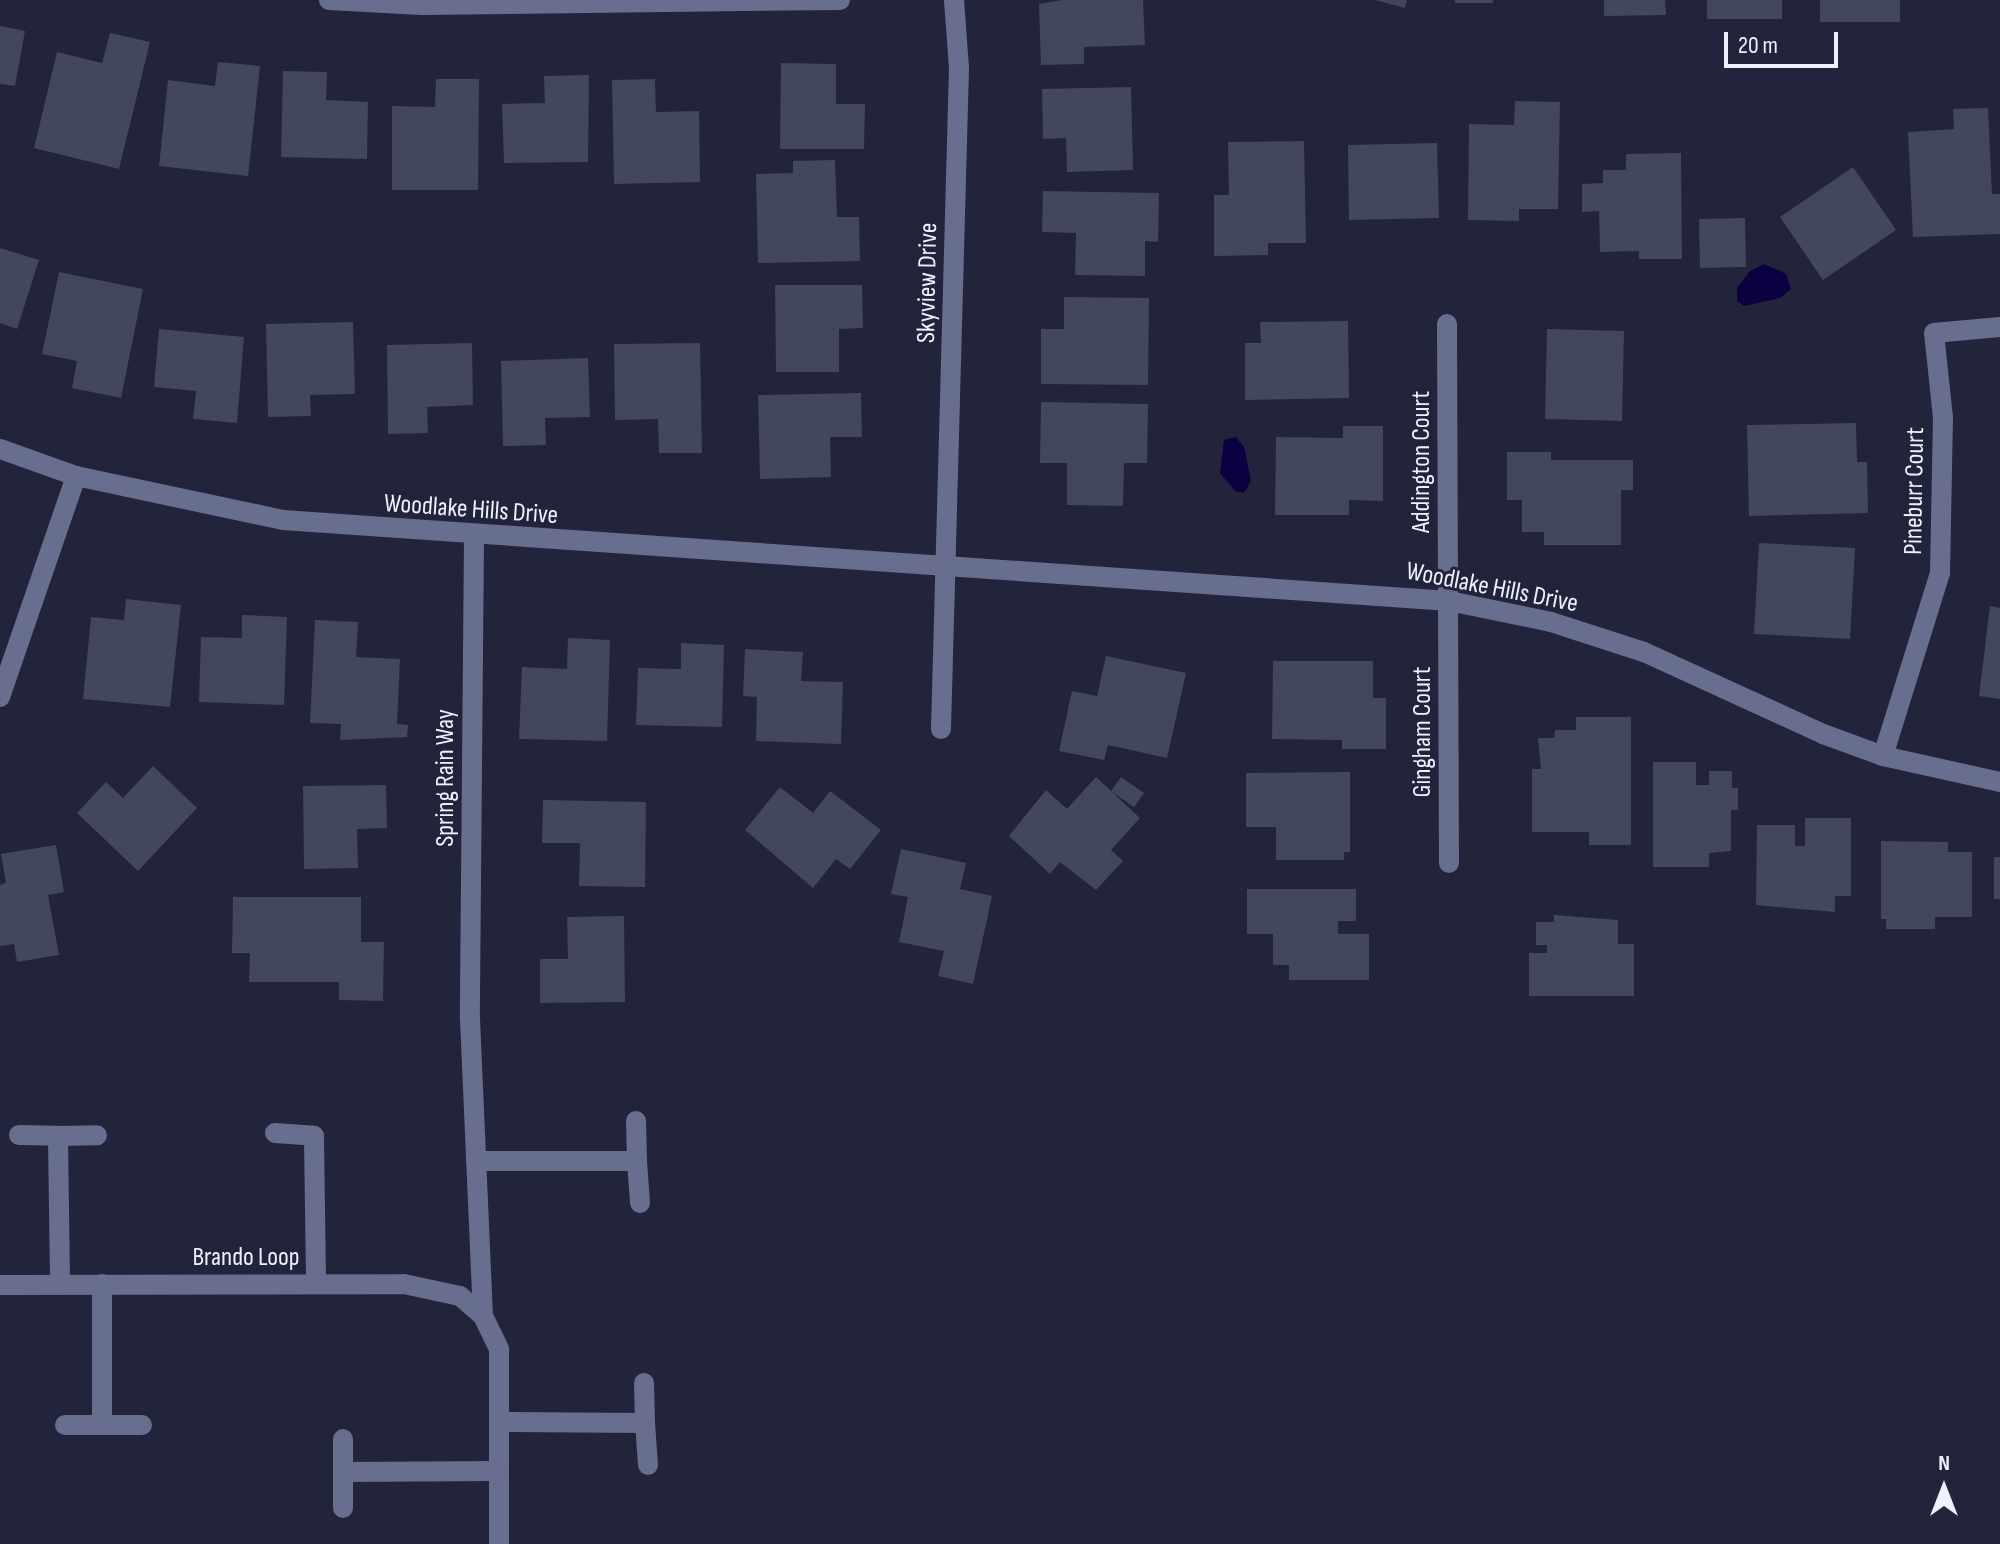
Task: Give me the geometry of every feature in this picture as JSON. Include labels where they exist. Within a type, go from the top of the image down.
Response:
[{"type":"street","points":[[329,0],[422,5],[840,0]]},
{"type":"street","name":"Skyview Drive","points":[[947,567],[959,68],[954,0]]},
{"type":"street","name":"Addington Court","points":[[1447,324],[1449,601]]},
{"type":"street","name":"Pineburr Court","points":[[1883,756],[1940,573],[1943,418],[1934,333],[2000,327]]},
{"type":"street","name":"Woodlake Hills Drive","points":[[0,449],[76,476],[283,520],[474,537],[1449,601],[1551,622],[1644,652],[1883,756],[2000,782]]},
{"type":"street","points":[[0,697],[76,476]]},
{"type":"street","name":"Spring Rain Way","points":[[474,537],[470,1019],[476,1161]]},
{"type":"street","points":[[941,729],[947,567]]},
{"type":"street","name":"Gingham Court","points":[[1449,601],[1449,863]]},
{"type":"street","points":[[636,1121],[640,1203]]},
{"type":"street","points":[[275,1133],[314,1136],[316,1284]]},
{"type":"street","points":[[19,1135],[97,1135]]},
{"type":"street","points":[[58,1136],[60,1284]]},
{"type":"street","points":[[499,1544],[499,1349],[483,1316],[476,1161],[637,1161]]},
{"type":"street","points":[[102,1284],[102,1425]]},
{"type":"street","name":"Brando Loop","points":[[0,1285],[404,1284],[460,1296],[483,1316]]},
{"type":"street","points":[[644,1383],[648,1465]]},
{"type":"street","points":[[499,1422],[645,1423]]},
{"type":"street","points":[[65,1425],[142,1425]]},
{"type":"street","points":[[343,1439],[343,1508]]},
{"type":"street","points":[[343,1472],[498,1471]]},
{"type":"shaded area","points":[[1764,264],[1786,274],[1791,289],[1780,298],[1744,306],[1737,301],[1737,288],[1750,271]]},
{"type":"shaded area","points":[[1236,437],[1244,447],[1251,481],[1244,493],[1235,491],[1220,473],[1224,440]]},
{"type":"building","points":[[1062,0],[1143,0],[1145,45],[1084,47],[1084,64],[1041,65],[1039,4]]},
{"type":"building","points":[[1375,0],[1407,0],[1405,8]]},
{"type":"building","points":[[1455,0],[1493,0],[1493,3],[1455,3]]},
{"type":"building","points":[[1604,0],[1665,0],[1666,15],[1604,16]]},
{"type":"building","points":[[1707,0],[1782,0],[1782,19],[1707,19]]},
{"type":"building","points":[[1820,0],[1900,0],[1900,22],[1820,22]]},
{"type":"building","points":[[0,26],[25,31],[15,86],[0,84]]},
{"type":"building","points":[[110,33],[150,42],[119,169],[34,148],[57,52],[102,63]]},
{"type":"building","points":[[218,62],[260,66],[248,176],[159,166],[168,80],[215,86]]},
{"type":"building","points":[[781,63],[836,64],[836,104],[865,104],[864,149],[780,149]]},
{"type":"building","points":[[283,71],[327,72],[326,100],[368,102],[367,159],[281,157]]},
{"type":"building","points":[[589,75],[588,162],[504,163],[502,104],[545,103],[544,76]]},
{"type":"building","points":[[436,79],[479,79],[478,190],[392,190],[392,106],[435,107]]},
{"type":"building","points":[[655,79],[656,112],[699,111],[700,182],[614,184],[612,80]]},
{"type":"building","points":[[1131,87],[1133,170],[1067,172],[1066,138],[1043,139],[1042,89]]},
{"type":"building","points":[[1515,101],[1560,102],[1558,209],[1519,209],[1519,221],[1468,220],[1469,124],[1514,125]]},
{"type":"building","points":[[1988,108],[1992,194],[2000,194],[2000,234],[1913,237],[1908,132],[1954,129],[1953,109]]},
{"type":"building","points":[[1304,141],[1306,243],[1268,243],[1268,255],[1214,256],[1214,195],[1229,195],[1228,142]]},
{"type":"building","points":[[1437,143],[1439,218],[1349,220],[1348,145]]},
{"type":"building","points":[[1681,153],[1682,259],[1639,259],[1639,251],[1600,252],[1599,211],[1582,212],[1582,184],[1603,183],[1603,170],[1626,170],[1626,154]]},
{"type":"building","points":[[835,160],[837,217],[859,217],[860,261],[758,263],[756,174],[793,173],[793,161]]},
{"type":"building","points":[[1853,167],[1896,230],[1823,280],[1780,217]]},
{"type":"building","points":[[1043,191],[1159,193],[1158,242],[1145,241],[1145,276],[1075,275],[1076,233],[1042,232]]},
{"type":"building","points":[[1745,218],[1746,267],[1700,268],[1699,219]]},
{"type":"building","points":[[0,248],[39,260],[17,329],[0,323]]},
{"type":"building","points":[[59,272],[143,289],[121,398],[72,388],[77,361],[42,354]]},
{"type":"building","points":[[775,285],[862,285],[863,328],[839,329],[839,372],[776,372]]},
{"type":"building","points":[[1064,297],[1149,298],[1148,385],[1041,384],[1041,329],[1064,329]]},
{"type":"building","points":[[1348,321],[1349,398],[1245,400],[1245,343],[1261,343],[1260,322]]},
{"type":"building","points":[[353,322],[355,394],[310,395],[311,416],[268,417],[266,324]]},
{"type":"building","points":[[159,329],[244,337],[237,423],[193,419],[196,391],[154,387]]},
{"type":"building","points":[[1547,329],[1624,331],[1622,421],[1545,419]]},
{"type":"building","points":[[472,343],[473,405],[427,407],[428,433],[388,434],[387,345]]},
{"type":"building","points":[[700,343],[702,453],[659,453],[658,419],[615,420],[614,344]]},
{"type":"building","points":[[588,358],[590,417],[545,418],[546,445],[503,446],[501,361]]},
{"type":"building","points":[[861,393],[862,437],[830,437],[831,477],[760,479],[758,395]]},
{"type":"building","points":[[1041,402],[1148,404],[1147,463],[1124,463],[1123,506],[1067,505],[1067,463],[1040,463]]},
{"type":"building","points":[[1856,423],[1857,462],[1867,462],[1868,513],[1749,516],[1747,425]]},
{"type":"building","points":[[1343,426],[1383,426],[1383,501],[1349,500],[1349,515],[1275,515],[1276,437],[1343,438]]},
{"type":"building","points":[[1507,452],[1551,452],[1551,460],[1633,460],[1633,490],[1621,490],[1621,545],[1544,545],[1544,532],[1522,532],[1522,500],[1507,500]]},
{"type":"building","points":[[1759,543],[1855,548],[1850,639],[1754,634]]},
{"type":"building","points":[[126,599],[181,605],[170,707],[83,699],[91,617],[124,620]]},
{"type":"building","points":[[1990,606],[2000,608],[2000,699],[1979,696]]},
{"type":"building","points":[[242,615],[287,617],[284,705],[199,702],[201,637],[242,638]]},
{"type":"building","points":[[315,620],[358,622],[356,657],[400,659],[397,724],[408,725],[407,737],[340,740],[341,724],[310,723]]},
{"type":"building","points":[[568,638],[610,640],[607,741],[519,739],[522,667],[567,669]]},
{"type":"building","points":[[681,643],[724,645],[722,727],[636,725],[638,668],[681,669]]},
{"type":"building","points":[[745,649],[803,652],[801,681],[843,682],[841,744],[756,741],[757,697],[743,696]]},
{"type":"building","points":[[1106,656],[1186,673],[1167,758],[1108,745],[1104,760],[1059,751],[1072,691],[1097,696]]},
{"type":"building","points":[[1273,661],[1373,661],[1373,698],[1386,698],[1386,749],[1342,749],[1342,740],[1272,739]]},
{"type":"building","points":[[1576,717],[1631,717],[1631,845],[1589,845],[1589,832],[1532,832],[1532,769],[1541,769],[1538,738],[1554,738],[1555,730],[1576,730]]},
{"type":"building","points":[[1653,762],[1696,762],[1696,785],[1709,785],[1709,771],[1732,771],[1732,788],[1738,788],[1738,810],[1731,810],[1731,851],[1709,853],[1709,867],[1653,867]]},
{"type":"building","points":[[153,766],[197,808],[138,871],[77,813],[106,782],[123,798]]},
{"type":"building","points":[[1350,772],[1350,852],[1344,852],[1344,860],[1276,860],[1276,827],[1246,827],[1246,773]]},
{"type":"building","points":[[1096,777],[1140,818],[1111,850],[1123,861],[1096,890],[1060,862],[1050,874],[1009,836],[1046,790],[1067,809]]},
{"type":"building","points":[[1121,777],[1144,793],[1134,807],[1111,791]]},
{"type":"building","points":[[386,785],[387,828],[357,829],[358,868],[304,869],[303,786]]},
{"type":"building","points":[[780,787],[813,813],[830,791],[881,830],[850,869],[836,859],[813,888],[745,830]]},
{"type":"building","points":[[543,800],[646,802],[645,887],[579,886],[580,843],[542,843]]},
{"type":"building","points":[[1805,818],[1851,818],[1851,896],[1835,896],[1835,912],[1756,905],[1757,825],[1795,825],[1795,846],[1805,846]]},
{"type":"building","points":[[1881,841],[1948,842],[1948,852],[1972,852],[1972,917],[1935,917],[1935,929],[1886,929],[1886,919],[1881,919]]},
{"type":"building","points":[[56,845],[64,892],[48,895],[59,955],[17,962],[14,944],[0,946],[0,885],[6,883],[1,854]]},
{"type":"building","points":[[901,849],[966,863],[960,889],[992,896],[973,984],[938,976],[944,951],[899,942],[908,897],[891,894]]},
{"type":"building","points":[[1994,857],[2000,857],[2000,899],[1994,899]]},
{"type":"building","points":[[1247,889],[1356,889],[1356,921],[1338,921],[1338,934],[1369,934],[1369,980],[1289,980],[1289,965],[1273,965],[1273,934],[1247,934]]},
{"type":"building","points":[[233,897],[361,897],[361,942],[384,942],[383,1001],[339,1000],[339,982],[249,982],[250,953],[232,953]]},
{"type":"building","points":[[1554,915],[1618,920],[1618,944],[1634,944],[1634,996],[1529,996],[1529,953],[1547,953],[1547,945],[1536,945],[1536,922],[1554,922]]},
{"type":"building","points":[[624,916],[625,1002],[540,1003],[540,959],[568,959],[567,917]]}]
